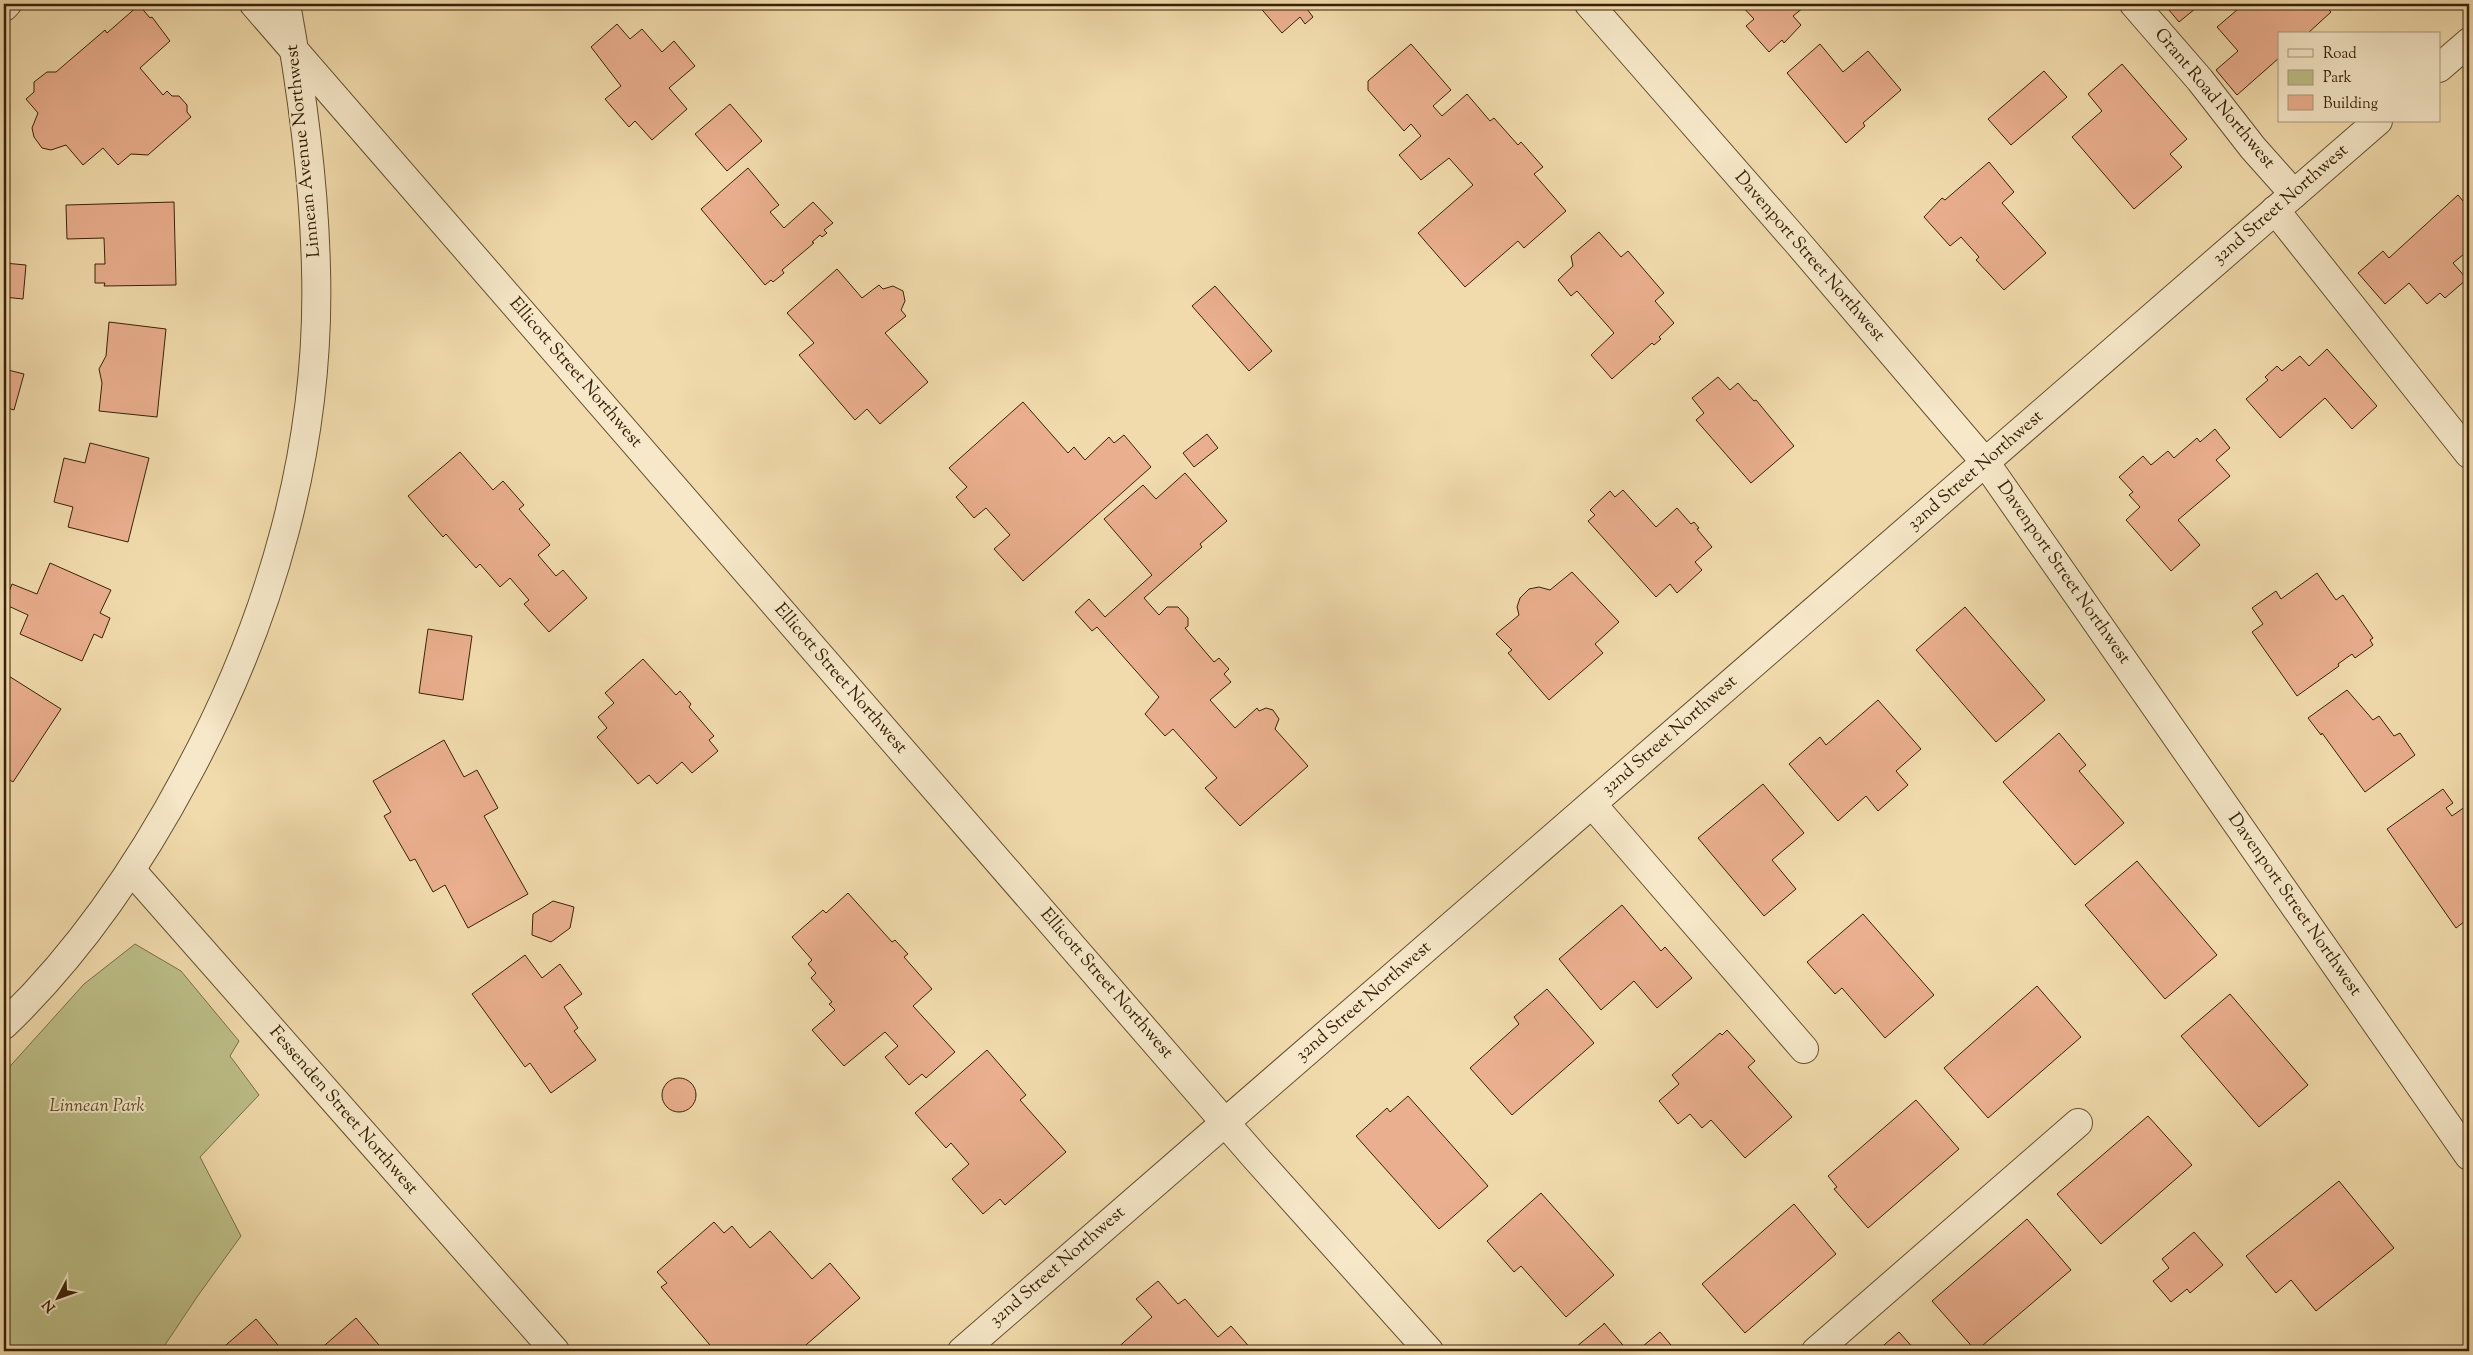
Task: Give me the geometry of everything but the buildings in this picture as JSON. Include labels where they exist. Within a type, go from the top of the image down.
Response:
[{"type":"street","points":[[4,7],[8,4]]},
{"type":"street","name":"Ellicott Street Northwest","points":[[254,4],[1225,1122],[1429,1351]]},
{"type":"street","name":"Linnean Avenue Northwest","points":[[4,1026],[69,955],[132,870],[164,819],[230,691],[266,596],[293,498],[304,437],[311,382],[316,271],[312,188],[286,4]]},
{"type":"street","name":"Davenport Street Northwest","points":[[1589,4],[1792,236],[1985,462],[2469,1156]]},
{"type":"street","name":"Grant Road Northwest","points":[[2134,4],[2200,80],[2253,148],[2284,202],[2469,454]]},
{"type":"street","points":[[2440,67],[2469,42]]},
{"type":"street","name":"32nd Street Northwest","points":[[962,1351],[2377,122]]},
{"type":"street","points":[[1592,804],[1804,1050]]},
{"type":"street","name":"Fessenden Street Northwest","points":[[132,870],[555,1351]]},
{"type":"street","points":[[1816,1351],[2078,1123]]},
{"type":"green space","name":"Linnean Park","points":[[135,944],[181,971],[239,1041],[230,1056],[259,1095],[200,1157],[241,1236],[161,1351],[4,1351],[4,1073],[84,984]]}]
